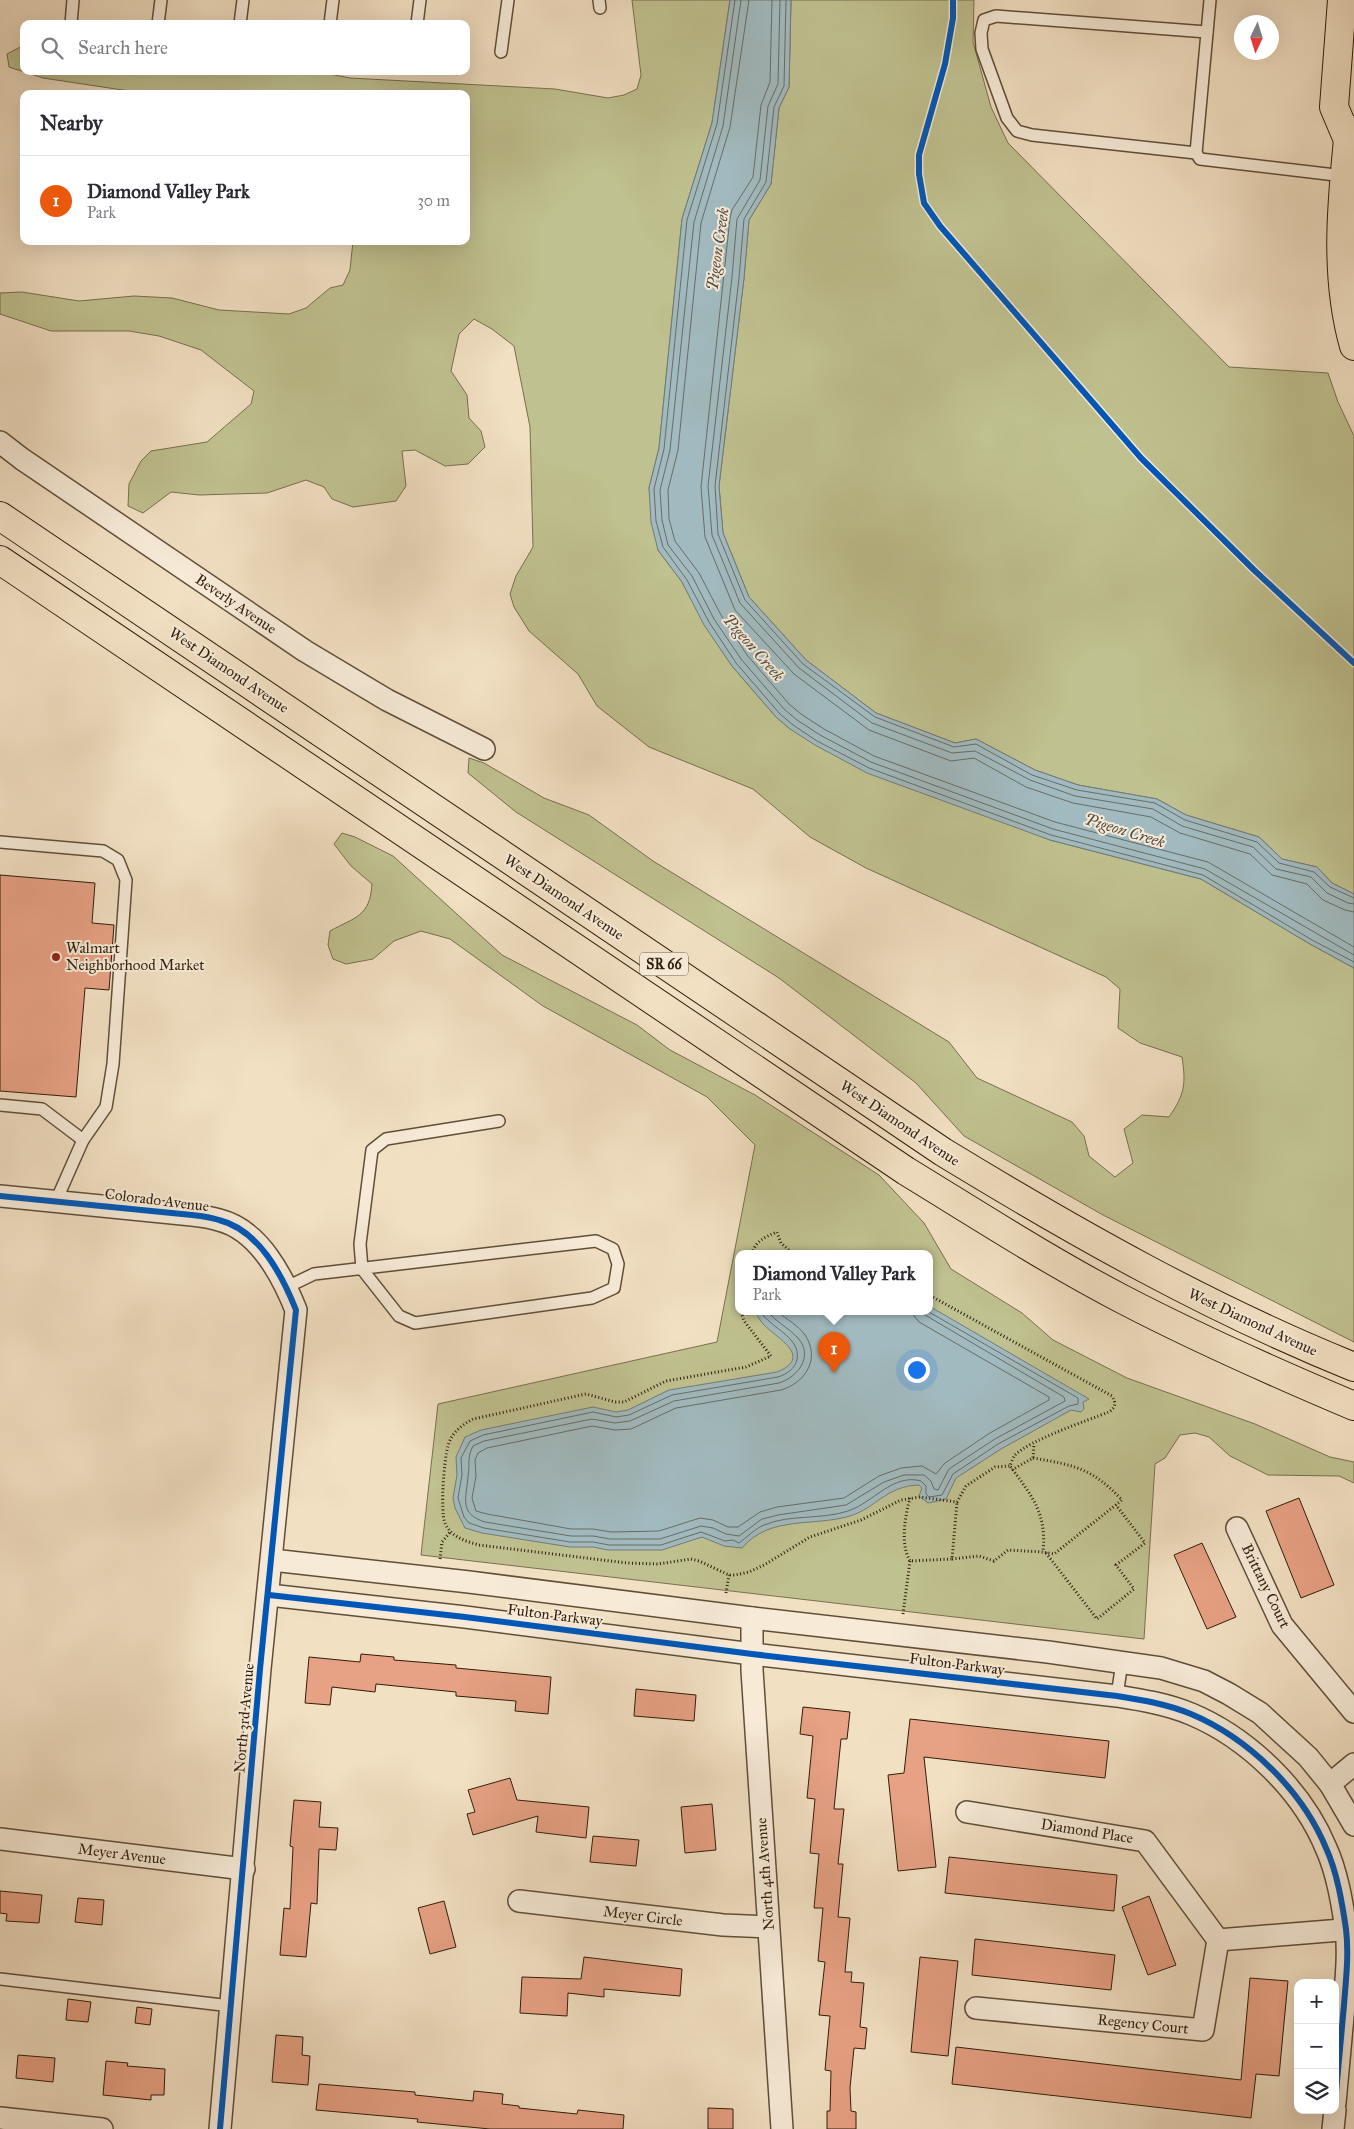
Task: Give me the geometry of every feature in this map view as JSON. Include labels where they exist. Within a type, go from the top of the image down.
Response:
[{"type":"main road","points":[[1342,0],[1334,107],[1351,135],[1344,176],[1340,236],[1344,304],[1354,346]]},
{"type":"main road","name":"West Diamond Avenue","points":[[0,516],[943,1152],[1054,1220],[1150,1273],[1229,1312],[1354,1367]]},
{"type":"main road","name":"SR 66","points":[[0,560],[930,1186],[1026,1246],[1124,1300],[1258,1365],[1354,1406]]},
{"type":"street","name":"Beverly Avenue","points":[[0,442],[22,459],[305,651],[387,700],[484,749]]},
{"type":"street","name":"Colorado Avenue","points":[[0,1196],[192,1215],[220,1220],[250,1236],[270,1258],[287,1287],[296,1310]]},
{"type":"street","name":"North 3rd Avenue","points":[[220,2129],[260,1670],[296,1310]]},
{"type":"street","name":"Brittany Court","points":[[1237,1528],[1282,1625],[1354,1712]]},
{"type":"street","name":"Fulton Parkway","points":[[272,1560],[469,1582],[1161,1668],[1204,1681],[1260,1713],[1308,1758],[1330,1784],[1354,1825]]},
{"type":"street","name":"Fulton Parkway","points":[[269,1595],[1117,1696],[1152,1702],[1190,1714],[1212,1724],[1239,1742],[1282,1782],[1301,1805],[1326,1848],[1350,1929],[1338,2069]]},
{"type":"street","name":"North 4th Avenue","points":[[752,1618],[752,1654],[768,1927],[782,2129]]},
{"type":"street","points":[[1330,1784],[1354,1764]]},
{"type":"street","name":"Diamond Place","points":[[967,1812],[1145,1841],[1218,1940]]},
{"type":"street","name":"Meyer Avenue","points":[[0,1839],[244,1869]]},
{"type":"street","name":"Meyer Circle","points":[[519,1901],[724,1925],[768,1927]]},
{"type":"street","points":[[1218,1940],[1350,1929]]},
{"type":"street","name":"Regency Court","points":[[976,2008],[1203,2030],[1218,1940]]},
{"type":"street","points":[[1333,2129],[1335,2114]]},
{"type":"street","points":[[0,2118],[102,2129]]},
{"type":"lane","points":[[71,20],[73,0]]},
{"type":"lane","points":[[158,20],[161,0]]},
{"type":"lane","points":[[240,20],[243,0]]},
{"type":"lane","points":[[330,20],[333,0]]},
{"type":"lane","points":[[418,20],[420,0]]},
{"type":"lane","points":[[501,52],[508,0]]},
{"type":"lane","points":[[1210,0],[1196,153],[1200,159],[1344,176]]},
{"type":"lane","points":[[1196,153],[1032,135],[1017,131],[1007,118],[982,49],[981,33],[984,20],[996,16],[1207,32]]},
{"type":"lane","points":[[0,842],[103,851],[118,860],[126,880],[113,1064],[106,1107],[83,1140],[56,1201]]},
{"type":"lane","points":[[0,1105],[42,1109],[83,1140]]},
{"type":"lane","points":[[287,1287],[314,1274],[362,1268],[596,1241],[613,1249],[618,1264],[614,1288],[592,1298],[415,1323],[399,1316],[362,1268],[360,1244],[372,1150],[386,1139],[499,1121]]},
{"type":"lane","points":[[1117,1696],[1122,1662]]},
{"type":"lane","points":[[0,1979],[231,2006]]},
{"type":"path","points":[[753,1250],[761,1239],[777,1232],[781,1243],[789,1250]]},
{"type":"path","points":[[933,1297],[1059,1365],[1112,1396],[1114,1400],[1114,1407],[1109,1412],[1034,1444],[1015,1456],[1011,1468]]},
{"type":"path","points":[[742,1315],[744,1321],[771,1356],[757,1364],[666,1381],[624,1402],[616,1402],[586,1394],[473,1419],[461,1426],[448,1446],[442,1512],[445,1524],[451,1532],[465,1541],[479,1545],[598,1560],[658,1564],[691,1559],[729,1575],[749,1572],[780,1557],[810,1537],[847,1526],[901,1500],[920,1497],[957,1502]]},
{"type":"path","points":[[1033,1458],[1034,1444]]},
{"type":"path","points":[[910,1561],[952,1559],[979,1556],[994,1561],[1008,1550],[1054,1554],[1122,1500],[1108,1484],[1096,1476],[1069,1464],[1033,1458],[1011,1468],[995,1467],[966,1486],[957,1502],[952,1559]]},
{"type":"path","points":[[1011,1468],[1034,1498],[1040,1511],[1044,1553],[1097,1619],[1134,1590],[1116,1565],[1145,1543],[1116,1505]]},
{"type":"path","points":[[903,1614],[910,1561],[905,1553],[904,1544],[910,1498]]},
{"type":"path","points":[[440,1559],[442,1542],[451,1532]]},
{"type":"path","points":[[726,1593],[729,1575]]},
{"type":"green space","points":[[632,0],[730,0],[712,123],[682,219],[659,448],[649,488],[658,550],[682,582],[705,625],[732,666],[776,717],[790,729],[1050,840],[1201,879],[1354,968],[1354,1342],[1103,1215],[964,1136],[916,1083],[779,978],[516,812],[468,773],[469,758],[484,763],[544,798],[589,815],[653,861],[949,1042],[977,1078],[1072,1122],[1084,1136],[1089,1156],[1115,1177],[1133,1163],[1124,1129],[1142,1115],[1169,1117],[1178,1102],[1184,1082],[1182,1057],[1140,1043],[1118,1028],[1120,989],[1106,977],[866,868],[810,837],[753,789],[649,747],[597,706],[578,674],[529,631],[514,607],[510,594],[516,576],[533,547],[530,427],[514,346],[492,329],[474,319],[459,334],[451,371],[467,395],[469,418],[481,431],[485,447],[468,464],[445,466],[415,450],[402,451],[406,486],[396,501],[353,507],[332,499],[324,487],[306,480],[267,493],[199,495],[171,492],[143,513],[128,506],[129,484],[141,461],[151,451],[207,442],[251,404],[254,391],[201,350],[159,336],[129,331],[51,331],[0,314],[0,293],[22,292],[79,301],[134,296],[172,298],[219,310],[289,314],[306,308],[330,288],[343,285],[350,270],[353,245],[470,245],[470,90],[122,90],[34,75],[335,75],[350,78],[555,89],[608,98],[624,95],[637,89],[641,75]]},
{"type":"green space","points":[[791,0],[974,0],[973,42],[991,107],[1008,143],[1229,367],[1328,373],[1338,402],[1354,436],[1354,894],[1332,883],[1317,867],[1282,859],[1259,837],[1186,815],[1157,799],[1078,785],[1035,770],[976,739],[955,743],[876,713],[806,660],[749,597],[723,533],[719,486],[744,278],[749,220],[771,184],[779,108],[789,87]]},
{"type":"green space","points":[[20,47],[20,71],[9,67],[7,54]]},
{"type":"green space","points":[[342,833],[355,837],[393,856],[502,955],[637,1025],[670,1050],[755,1095],[879,1175],[924,1223],[951,1269],[1022,1313],[1053,1340],[1127,1378],[1255,1424],[1330,1457],[1354,1462],[1354,1483],[1339,1476],[1268,1475],[1230,1456],[1209,1437],[1195,1433],[1180,1435],[1165,1458],[1155,1464],[1144,1639],[421,1555],[438,1404],[717,1342],[755,1145],[707,1097],[543,1006],[450,939],[421,931],[394,941],[373,959],[346,964],[333,959],[328,945],[330,931],[360,915],[371,895],[372,884],[351,866],[334,844]]},
{"type":"water","name":"Pigeon Creek","points":[[730,0],[791,0],[789,87],[779,108],[771,184],[749,220],[744,278],[719,486],[723,533],[749,597],[806,660],[876,713],[955,743],[976,739],[1035,770],[1078,785],[1157,799],[1186,815],[1259,837],[1282,859],[1317,867],[1332,883],[1354,894],[1354,968],[1201,879],[1050,840],[867,773],[815,745],[790,729],[776,717],[732,666],[704,625],[682,582],[658,550],[651,522],[649,488],[659,448],[682,219],[712,123]]},
{"type":"water","points":[[933,1308],[1089,1399],[1083,1402],[1084,1409],[1081,1412],[1071,1410],[1001,1449],[956,1478],[946,1499],[928,1503],[919,1496],[922,1488],[919,1485],[908,1486],[890,1493],[867,1508],[850,1516],[779,1526],[765,1531],[753,1538],[742,1548],[724,1546],[702,1537],[662,1550],[608,1550],[593,1547],[570,1547],[482,1533],[465,1528],[455,1508],[453,1498],[457,1475],[456,1457],[465,1437],[481,1430],[593,1407],[616,1412],[628,1410],[669,1390],[777,1372],[788,1366],[793,1354],[784,1342],[761,1322],[757,1315],[933,1315]]},
{"type":"building","name":"Walmart Neighborhood Market","points":[[0,875],[95,883],[92,923],[114,925],[109,990],[85,988],[76,1097],[0,1091]]},
{"type":"building","points":[[1299,1498],[1334,1585],[1301,1598],[1266,1511]]},
{"type":"building","points":[[1202,1543],[1236,1617],[1207,1629],[1174,1555]]},
{"type":"building","points":[[361,1654],[394,1657],[394,1660],[456,1665],[456,1668],[551,1677],[548,1714],[515,1711],[516,1701],[456,1696],[456,1692],[376,1684],[375,1692],[332,1687],[330,1705],[305,1703],[309,1657],[360,1662]]},
{"type":"building","points":[[636,1689],[696,1695],[694,1721],[634,1716]]},
{"type":"building","points":[[803,1707],[850,1712],[847,1739],[841,1739],[834,1809],[844,1809],[838,1864],[843,1864],[838,1917],[850,1918],[845,1972],[852,1972],[851,1982],[864,1983],[860,2027],[867,2028],[865,2049],[854,2048],[850,2088],[851,2111],[856,2112],[856,2129],[827,2129],[827,2111],[830,2111],[831,2071],[825,2070],[830,2016],[819,2015],[825,1962],[818,1961],[823,1908],[814,1908],[819,1854],[810,1853],[815,1799],[807,1798],[813,1736],[800,1734]]},
{"type":"building","points":[[910,1719],[1109,1741],[1105,1778],[924,1757],[936,1867],[898,1871],[888,1775],[904,1773]]},
{"type":"building","points":[[510,1778],[517,1800],[589,1807],[586,1838],[536,1832],[538,1816],[473,1835],[467,1814],[475,1812],[468,1790]]},
{"type":"building","points":[[294,1800],[321,1802],[319,1827],[338,1828],[336,1850],[319,1849],[317,1904],[311,1903],[306,1957],[280,1955],[284,1908],[290,1909],[293,1847],[290,1846]]},
{"type":"building","points":[[712,1804],[716,1850],[685,1853],[681,1807]]},
{"type":"building","points":[[593,1836],[639,1840],[636,1866],[590,1862]]},
{"type":"building","points":[[949,1857],[1117,1875],[1114,1911],[945,1893]]},
{"type":"building","points":[[0,1891],[42,1895],[39,1923],[6,1921],[7,1914],[0,1913]]},
{"type":"building","points":[[1149,1896],[1176,1965],[1148,1975],[1122,1907]]},
{"type":"building","points":[[78,1898],[104,1900],[102,1925],[75,1922]]},
{"type":"building","points":[[444,1901],[456,1947],[430,1954],[418,1908]]},
{"type":"building","points":[[975,1939],[1115,1955],[1111,1990],[972,1975]]},
{"type":"building","points":[[584,1957],[682,1969],[680,1996],[604,1989],[604,1997],[568,1993],[567,2016],[520,2013],[522,1977],[581,1979]]},
{"type":"building","points":[[920,1957],[958,1961],[948,2056],[911,2052]]},
{"type":"building","points":[[1250,1978],[1288,1981],[1279,2076],[1256,2074],[1251,2118],[952,2084],[956,2047],[1241,2080]]},
{"type":"building","points":[[68,1999],[91,2002],[88,2022],[66,2020]]},
{"type":"building","points":[[137,2007],[152,2009],[150,2025],[135,2023]]},
{"type":"building","points":[[276,2035],[303,2037],[302,2055],[310,2056],[308,2085],[272,2082]]},
{"type":"building","points":[[18,2055],[55,2058],[53,2082],[16,2078]]},
{"type":"building","points":[[106,2061],[128,2063],[127,2066],[165,2069],[164,2095],[151,2095],[151,2100],[103,2095]]},
{"type":"building","points":[[319,2084],[415,2092],[415,2095],[473,2101],[474,2091],[503,2094],[502,2104],[519,2106],[519,2108],[577,2114],[578,2110],[624,2115],[623,2129],[490,2129],[417,2122],[418,2119],[316,2110]]},
{"type":"building","points":[[708,2108],[733,2109],[733,2129],[708,2129]]},
{"type":"cycle path","points":[[953,0],[953,18],[945,64],[919,155],[919,174],[924,203],[940,226],[1141,458],[1254,570],[1354,663]]},
{"type":"cycle path","points":[[0,1196],[199,1216],[233,1225],[246,1233],[267,1256],[284,1283],[296,1310],[260,1669],[220,2129]]},
{"type":"cycle path","points":[[269,1595],[1117,1696],[1164,1705],[1191,1714],[1233,1737],[1271,1768],[1303,1806],[1316,1827],[1330,1857],[1341,1898],[1347,1948],[1346,1986],[1338,2069]]},
{"type":"place","name":"Walmart Neighborhood Market","points":[[56,957]]},
{"type":"place","name":"Diamond Valley Park","points":[[834,1373]]}]
